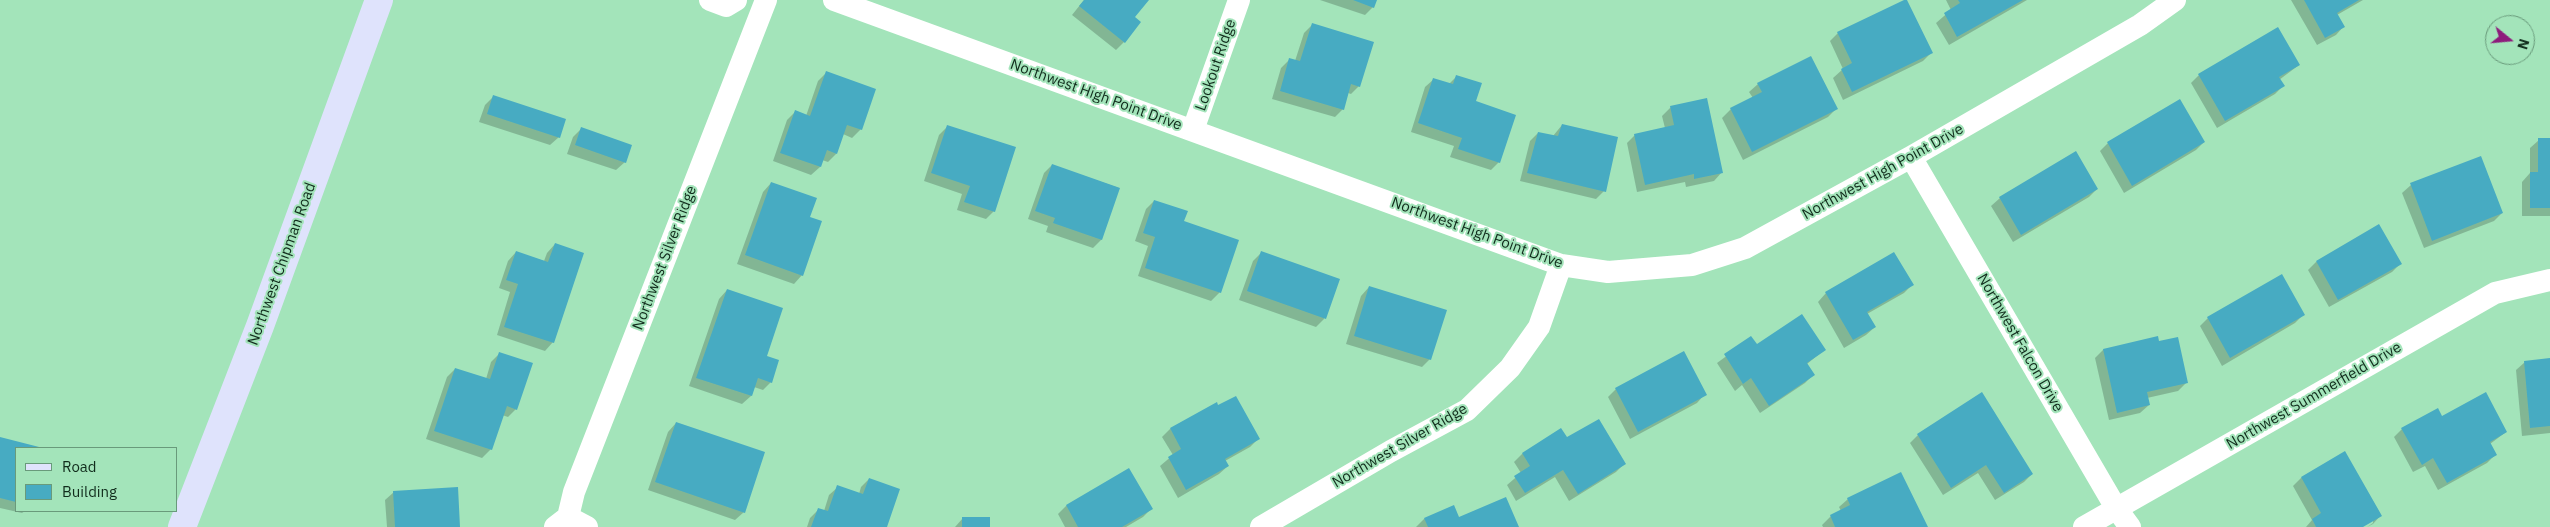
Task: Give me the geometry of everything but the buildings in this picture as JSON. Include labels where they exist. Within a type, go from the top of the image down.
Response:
[{"type":"main road","name":"Northwest Chipman Road","points":[[189,523],[379,0]]},
{"type":"street","points":[[710,0],[726,6],[736,0]]},
{"type":"street","name":"Northwest Silver Ridge","points":[[570,524],[574,492],[766,0]]},
{"type":"street","name":"Northwest High Point Drive","points":[[834,0],[1561,265],[1608,272],[1692,266],[1744,248],[1911,157],[2140,25],[2175,0]]},
{"type":"street","name":"Lookout Ridge","points":[[1193,130],[1239,0]]},
{"type":"street","name":"Northwest Falcon Drive","points":[[1911,157],[2116,508],[2130,527]]},
{"type":"street","name":"Northwest Silver Ridge","points":[[1261,527],[1391,451],[1467,410],[1510,368],[1539,327],[1561,265]]},
{"type":"street","name":"Northwest Summerfield Drive","points":[[2084,527],[2495,293],[2550,280]]}]
